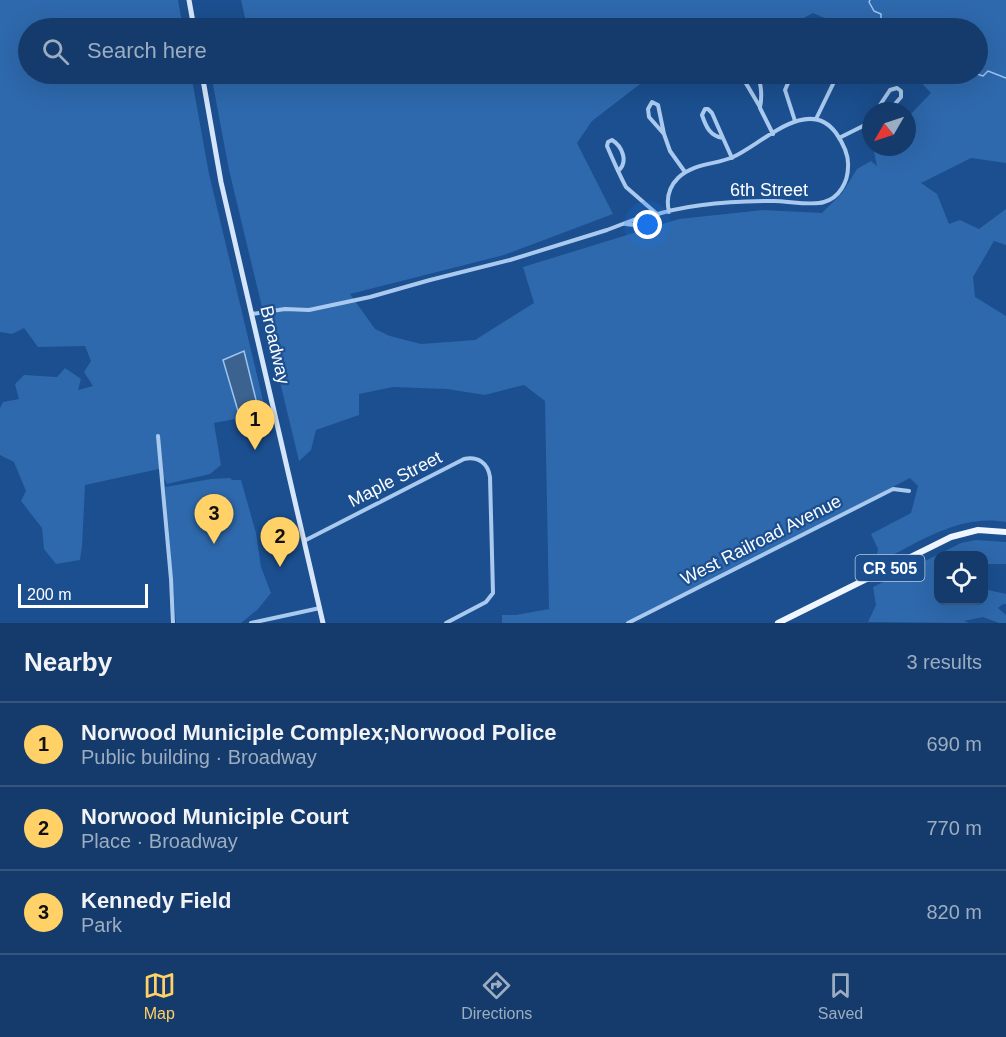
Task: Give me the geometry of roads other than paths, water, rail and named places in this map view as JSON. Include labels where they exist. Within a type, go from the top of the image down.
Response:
[{"type":"main road","name":"CR 505","points":[[778,623],[951,537],[978,530],[1006,532]]},
{"type":"street","points":[[189,0],[192,18]]},
{"type":"street","name":"Broadway","points":[[204,84],[221,182],[323,623]]},
{"type":"street","points":[[746,84],[773,134]]},
{"type":"street","points":[[760,84],[760,107]]},
{"type":"street","points":[[787,84],[786,95],[795,121]]},
{"type":"street","points":[[833,84],[816,119],[830,126],[839,138],[862,126]]},
{"type":"street","points":[[882,102],[890,90],[897,88],[901,91],[901,97],[897,102]]},
{"type":"street","points":[[664,134],[649,117],[648,109],[652,102],[658,105],[670,151],[685,172],[675,182],[669,193],[669,212]]},
{"type":"street","points":[[723,138],[714,135],[708,129],[702,115],[705,109],[712,113],[732,158]]},
{"type":"street","name":"6th Street","points":[[685,172],[732,158],[795,121],[816,119]]},
{"type":"street","name":"6th Street","points":[[252,314],[285,309],[309,310],[370,297],[510,260],[625,224],[632,219],[646,215],[652,216],[698,206],[738,202],[826,202],[838,193],[847,177],[848,159],[839,138]]},
{"type":"street","points":[[618,171],[623,167],[624,160],[618,145],[612,140],[607,146],[618,171],[628,189],[657,214]]},
{"type":"street","points":[[158,436],[173,623]]},
{"type":"street","name":"Maple Street","points":[[304,541],[464,459],[473,458],[482,461],[488,468],[490,479],[493,593],[486,602],[446,623]]},
{"type":"street","name":"West Railroad Avenue","points":[[627,623],[892,489],[909,491]]},
{"type":"street","points":[[251,623],[320,608]]},
{"type":"waterway","points":[[870,0],[874,11],[881,14],[881,18]]},
{"type":"waterway","points":[[988,71],[1006,78]]},
{"type":"place","name":"Norwood Municiple Complex;Norwood Police","points":[[255,450]]},
{"type":"place","name":"Kennedy Field","points":[[214,544]]},
{"type":"place","name":"Norwood Municiple Court","points":[[280,567]]}]
